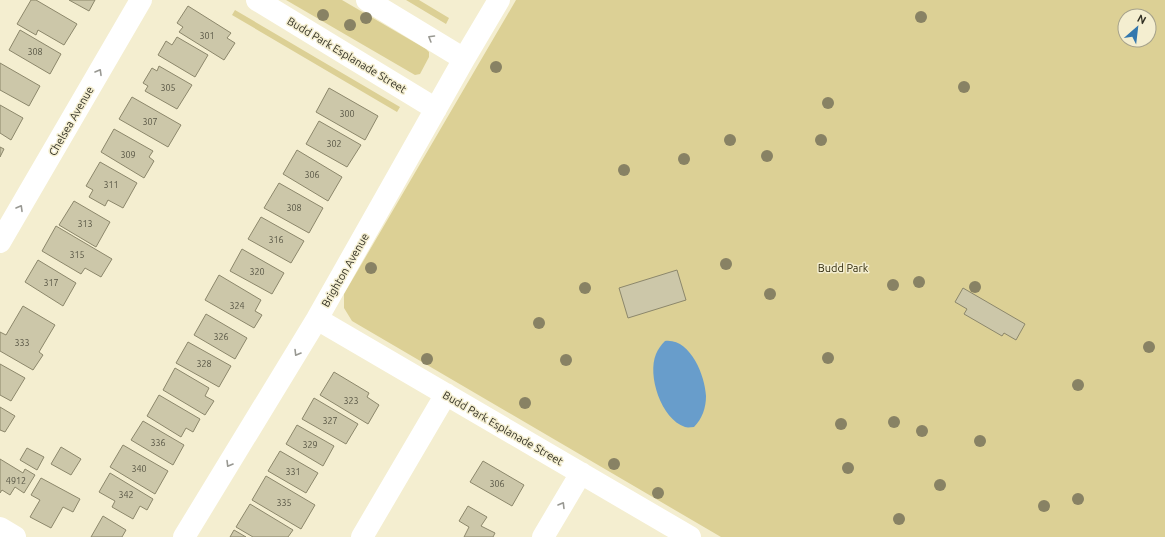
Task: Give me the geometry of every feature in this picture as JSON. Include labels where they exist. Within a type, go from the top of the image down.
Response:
[{"type":"street","name":"Chelsea Avenue","points":[[0,242],[141,0]]},
{"type":"street","name":"Budd Park Esplanade Street","points":[[257,0],[436,109]]},
{"type":"street","points":[[367,0],[464,58]]},
{"type":"street","name":"Brighton Avenue","points":[[184,537],[317,319],[464,58],[499,0]]},
{"type":"street","name":"Budd Park Esplanade Street","points":[[317,319],[690,537]]},
{"type":"street","points":[[362,537],[446,394]]},
{"type":"street","points":[[543,537],[581,473]]},
{"type":"street","points":[[0,528],[15,537]]},
{"type":"green space","points":[[286,0],[342,0],[426,49],[429,52],[429,57],[420,74],[415,75]]},
{"type":"green space","points":[[406,0],[419,0],[449,18],[446,24]]},
{"type":"green space","name":"Budd Park","points":[[516,0],[1165,0],[1165,537],[721,537],[352,321],[344,308],[344,294]]},
{"type":"green space","points":[[235,10],[400,107],[397,112],[232,15]]},
{"type":"water","points":[[665,341],[682,345],[689,352],[703,378],[706,396],[705,405],[701,417],[694,427],[685,427],[676,422],[663,406],[658,395],[653,373],[654,363],[658,350]]},
{"type":"building","points":[[31,0],[36,0],[77,24],[64,45],[38,30],[36,35],[17,24]]},
{"type":"building","points":[[69,0],[95,0],[89,11]]},
{"type":"building","points":[[188,6],[231,33],[227,38],[235,43],[224,60],[179,32],[183,27],[177,23]]},
{"type":"building","points":[[20,30],[61,54],[50,74],[9,50]]},
{"type":"building","points":[[177,37],[208,55],[195,77],[158,55],[166,41],[172,45]]},
{"type":"building","points":[[0,63],[40,86],[29,106],[0,90]]},
{"type":"building","points":[[159,66],[192,85],[177,109],[145,91],[148,86],[143,83],[152,68],[157,71]]},
{"type":"building","points":[[329,88],[378,116],[365,140],[316,112]]},
{"type":"building","points":[[132,97],[181,125],[168,147],[119,119]]},
{"type":"building","points":[[0,105],[23,118],[11,140],[0,133]]},
{"type":"building","points":[[319,121],[361,145],[347,167],[306,144]]},
{"type":"building","points":[[114,129],[153,151],[149,157],[154,161],[144,178],[101,152]]},
{"type":"building","points":[[0,147],[4,149],[0,157]]},
{"type":"building","points":[[297,150],[342,177],[328,201],[283,174]]},
{"type":"building","points":[[100,162],[137,183],[123,208],[108,200],[105,206],[89,197],[93,190],[86,186]]},
{"type":"building","points":[[279,183],[323,208],[309,233],[264,208]]},
{"type":"building","points":[[74,201],[110,222],[96,247],[59,225]]},
{"type":"building","points":[[261,217],[304,241],[291,263],[248,239]]},
{"type":"building","points":[[56,226],[112,259],[101,277],[85,268],[81,274],[42,251]]},
{"type":"building","points":[[242,249],[284,273],[272,294],[230,271]]},
{"type":"building","points":[[38,260],[76,283],[63,306],[25,282]]},
{"type":"building","points":[[677,270],[686,300],[628,318],[619,288]]},
{"type":"building","points":[[219,275],[261,300],[255,311],[262,315],[254,328],[205,300]]},
{"type":"building","points":[[963,288],[1025,324],[1016,340],[1004,333],[1002,336],[964,314],[967,309],[955,302]]},
{"type":"building","points":[[23,306],[55,325],[39,352],[43,355],[33,370],[0,351],[0,332],[6,335]]},
{"type":"building","points":[[206,314],[247,338],[235,359],[194,335]]},
{"type":"building","points":[[188,342],[231,366],[219,387],[176,363]]},
{"type":"building","points":[[0,364],[25,378],[11,401],[0,395]]},
{"type":"building","points":[[175,368],[209,388],[205,396],[214,401],[205,415],[163,390]]},
{"type":"building","points":[[334,372],[369,393],[367,397],[379,405],[368,424],[320,395]]},
{"type":"building","points":[[159,395],[200,419],[193,432],[186,428],[181,437],[147,416]]},
{"type":"building","points":[[314,398],[358,424],[346,444],[302,419]]},
{"type":"building","points":[[0,407],[15,416],[5,432],[0,430]]},
{"type":"building","points":[[143,421],[184,445],[173,465],[131,440]]},
{"type":"building","points":[[297,425],[334,446],[323,466],[286,444]]},
{"type":"building","points":[[123,445],[168,471],[155,494],[110,467]]},
{"type":"building","points":[[61,447],[81,459],[71,475],[51,464]]},
{"type":"building","points":[[27,448],[44,457],[37,470],[20,460]]},
{"type":"building","points":[[280,451],[318,473],[306,493],[268,471]]},
{"type":"building","points":[[0,459],[23,473],[25,469],[35,475],[24,493],[15,487],[10,495],[2,490],[0,493]]},
{"type":"building","points":[[483,461],[524,485],[512,506],[470,482]]},
{"type":"building","points":[[110,473],[153,499],[147,510],[140,506],[133,519],[112,507],[115,501],[99,492]]},
{"type":"building","points":[[266,476],[315,505],[301,529],[252,500]]},
{"type":"building","points":[[41,478],[80,499],[73,512],[63,507],[51,528],[30,517],[40,500],[31,495]]},
{"type":"building","points":[[250,504],[293,530],[288,537],[253,537],[236,527]]},
{"type":"building","points":[[468,506],[487,517],[481,526],[495,533],[493,537],[464,537],[469,527],[459,521]]},
{"type":"building","points":[[103,516],[126,530],[122,537],[91,537]]},
{"type":"building","points":[[234,530],[246,537],[230,537]]}]
